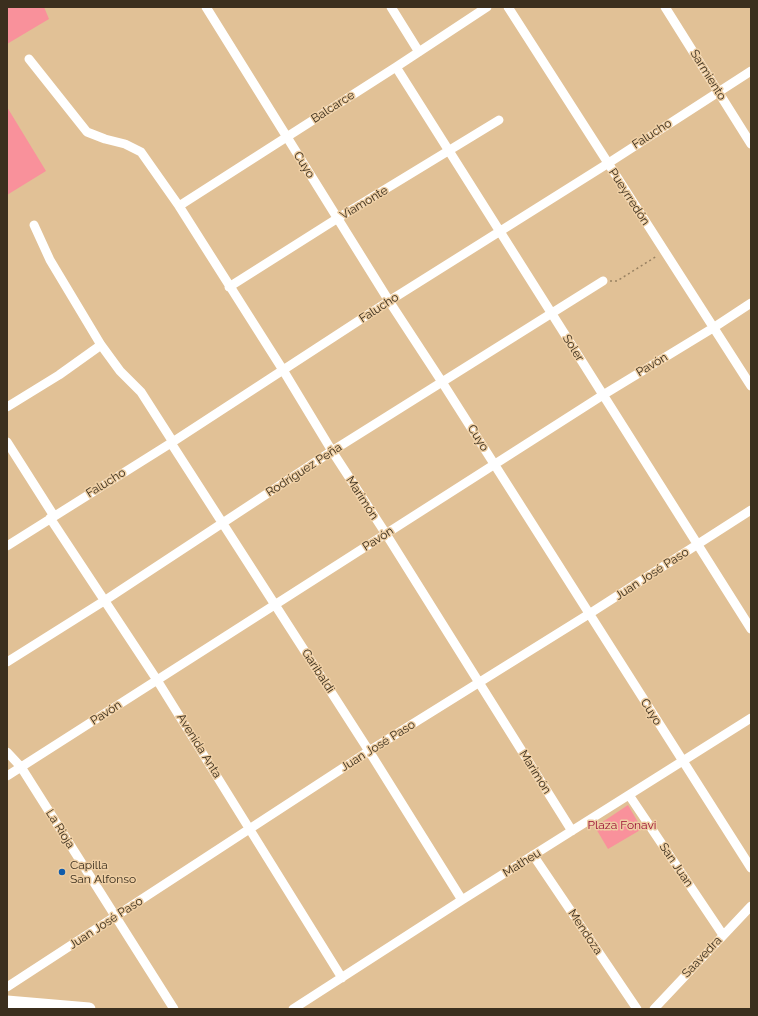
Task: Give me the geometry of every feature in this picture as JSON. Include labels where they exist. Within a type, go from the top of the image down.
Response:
[{"type":"main road","points":[[7,1002],[89,1009]]},
{"type":"street","name":"Cuyo","points":[[206,7],[389,301],[751,868]]},
{"type":"street","points":[[391,7],[419,52]]},
{"type":"street","name":"Balcarce","points":[[179,206],[487,7]]},
{"type":"street","name":"Pueyrredón","points":[[508,7],[607,164],[751,386]]},
{"type":"street","name":"Sarmiento","points":[[665,7],[751,144]]},
{"type":"street","name":"Marimón","points":[[29,59],[87,132],[105,139],[125,144],[141,152],[179,206],[572,831]]},
{"type":"street","name":"Soler","points":[[396,67],[751,628]]},
{"type":"street","name":"Falucho","points":[[7,546],[172,443],[389,301],[607,164],[751,71]]},
{"type":"street","name":"Viamonte","points":[[229,287],[338,218],[499,120]]},
{"type":"street","name":"Garibaldi","points":[[34,225],[50,260],[101,344],[120,371],[141,392],[462,900]]},
{"type":"street","name":"Rodríguez Peña","points":[[7,662],[104,601],[332,451],[602,281]]},
{"type":"street","name":"Pavón","points":[[7,776],[494,464],[751,303]]},
{"type":"street","points":[[7,407],[59,375],[101,344]]},
{"type":"street","name":"Avenida Anta","points":[[7,442],[10,453],[104,601],[157,680],[342,978]]},
{"type":"street","name":"Juan José Paso","points":[[7,987],[369,751],[589,614],[751,510]]},
{"type":"street","name":"Matheu","points":[[293,1009],[462,900],[751,718]]},
{"type":"street","name":"La Rioja","points":[[7,752],[21,768],[174,1009]]},
{"type":"street","name":"San Juan","points":[[629,795],[723,935]]},
{"type":"street","name":"Mendoza","points":[[533,855],[637,1009]]},
{"type":"street","name":"Saavedra","points":[[654,1009],[751,906]]},
{"type":"path","points":[[602,281],[616,281],[664,252]]},
{"type":"green space","points":[[7,7],[44,7],[49,19],[7,44]]},
{"type":"green space","points":[[7,107],[46,171],[7,195]]},
{"type":"green space","name":"Plaza Fonavi","points":[[628,805],[642,829],[608,849],[595,827]]},
{"type":"place","name":"Capilla San Alfonso","points":[[62,872]]}]
